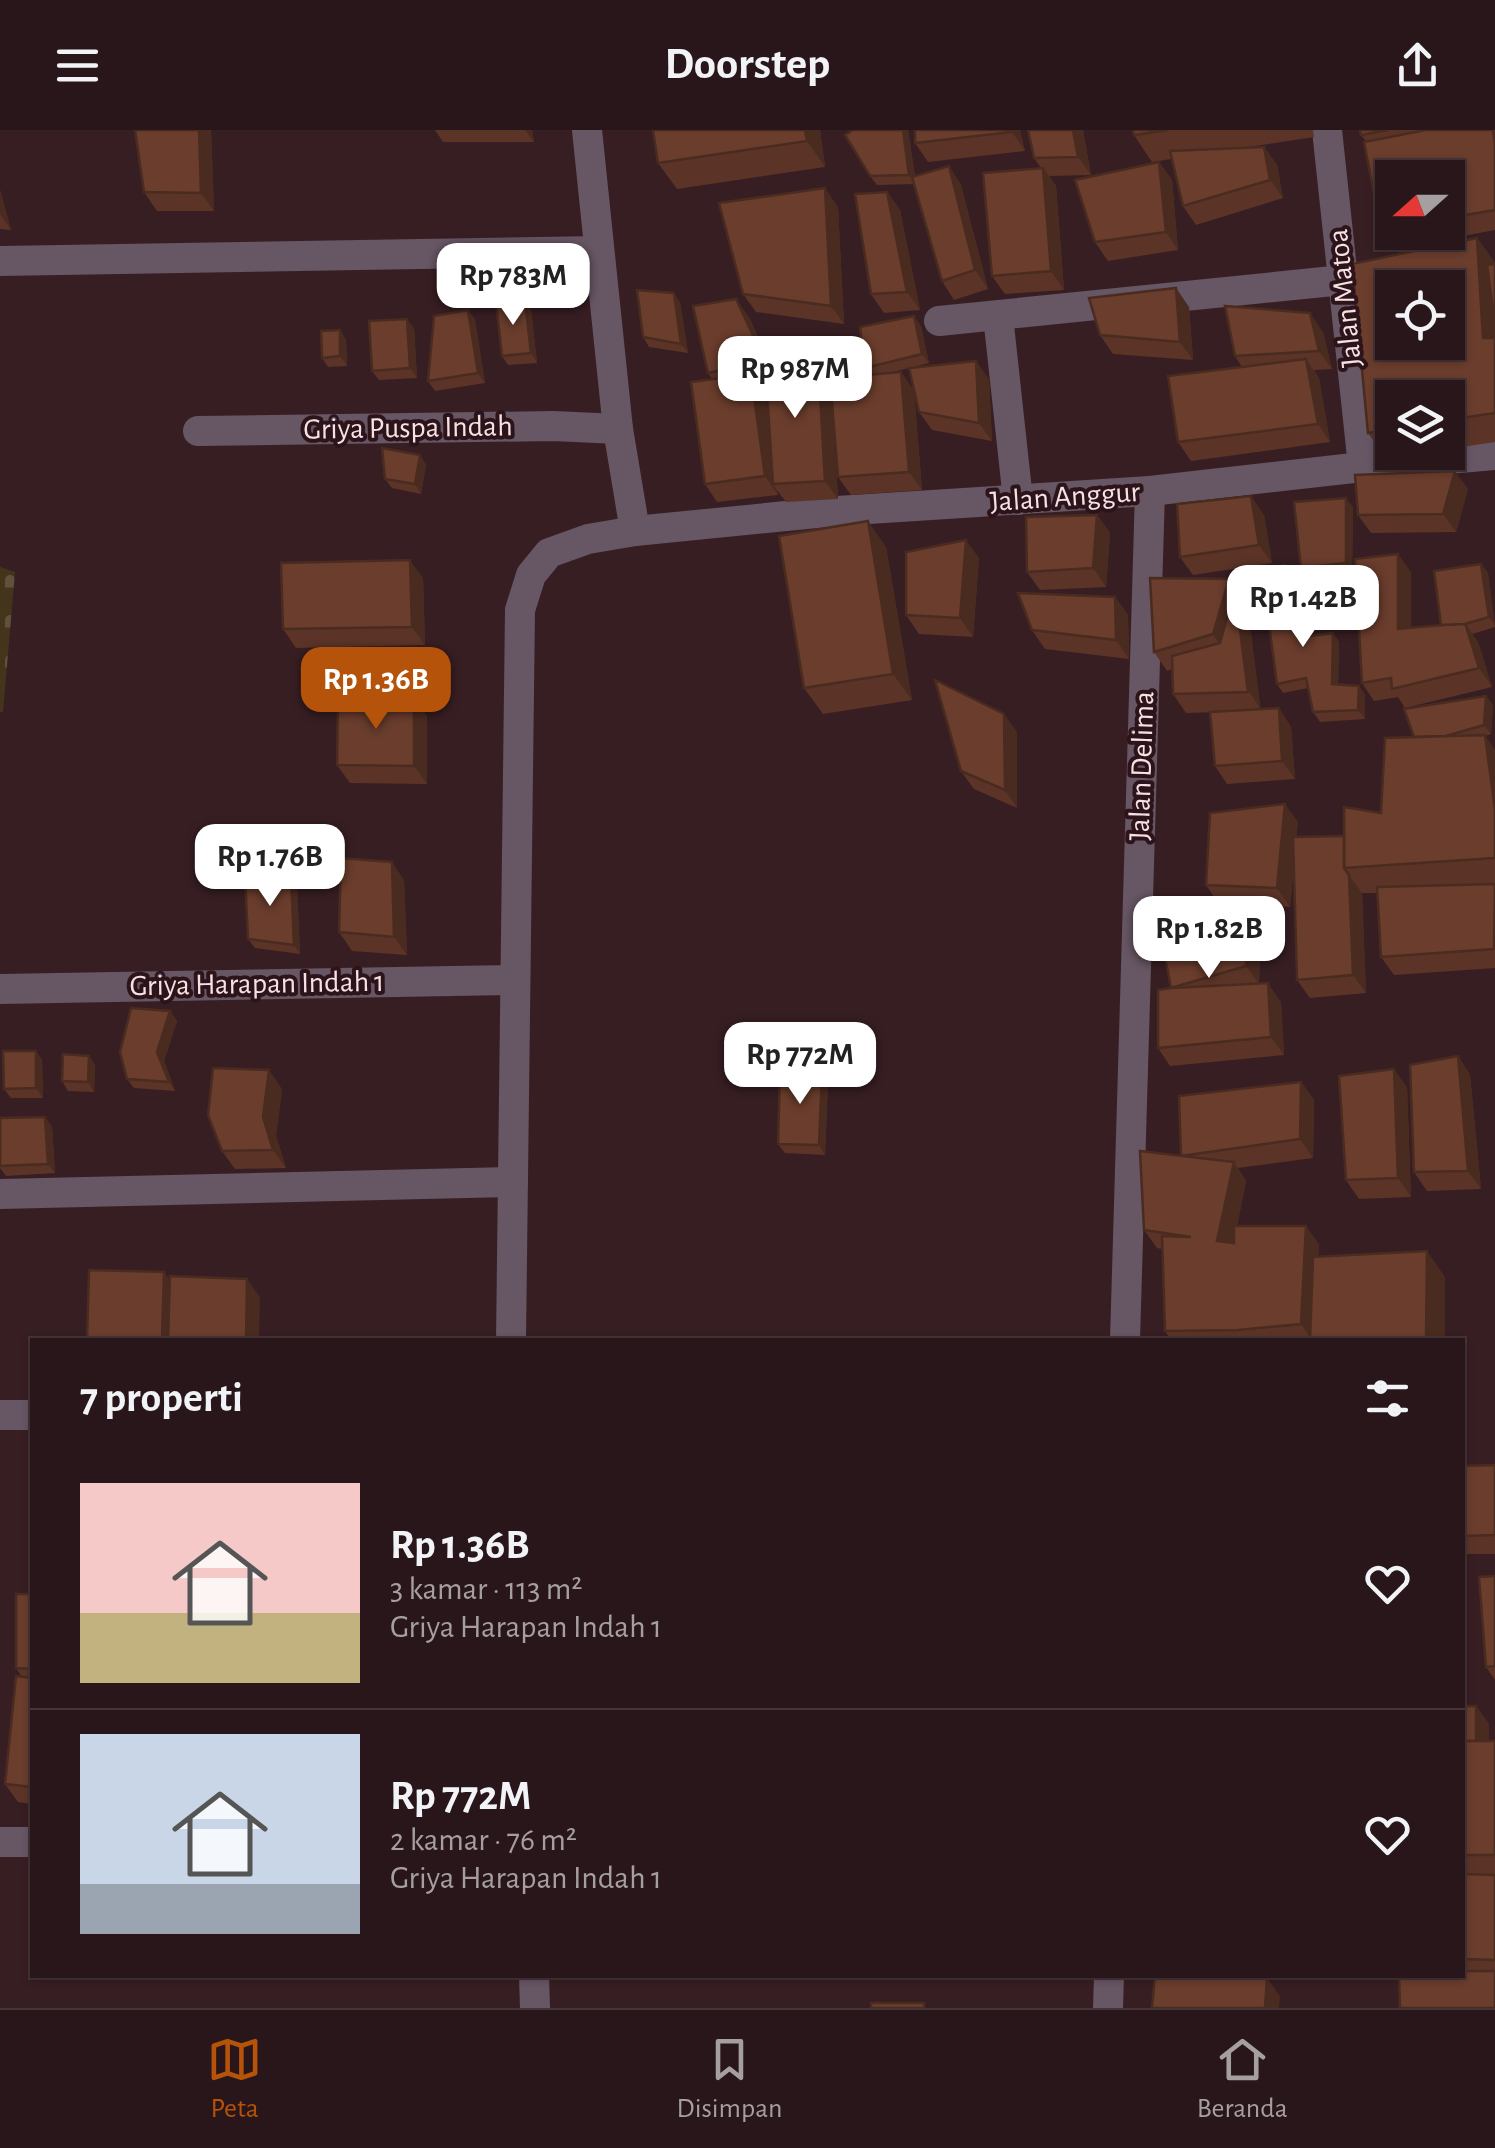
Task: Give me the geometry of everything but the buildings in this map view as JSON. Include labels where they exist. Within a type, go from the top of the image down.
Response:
[{"type":"street","points":[[587,130],[618,428],[635,531]]},
{"type":"street","name":"Jalan Matoa","points":[[1327,130],[1362,466]]},
{"type":"street","points":[[0,260],[600,251]]},
{"type":"street","points":[[939,322],[1343,280]]},
{"type":"street","points":[[998,316],[1018,500]]},
{"type":"street","name":"Griya Puspa Indah","points":[[198,431],[618,428]]},
{"type":"street","name":"Jalan Anggur","points":[[511,1338],[520,610],[531,575],[549,553],[588,539],[635,531],[837,512],[1150,492],[1495,454]]},
{"type":"street","name":"Jalan Delima","points":[[1124,1338],[1150,492]]},
{"type":"street","name":"Griya Harapan Indah 1","points":[[0,988],[514,980]]},
{"type":"street","points":[[0,1194],[513,1182]]},
{"type":"street","points":[[0,1415],[30,1415]]},
{"type":"street","points":[[0,1842],[30,1842]]},
{"type":"street","points":[[534,1978],[535,2008]]},
{"type":"street","points":[[1108,1978],[1108,2008]]},
{"type":"green space","points":[[0,567],[15,572],[3,712],[0,712]]}]
